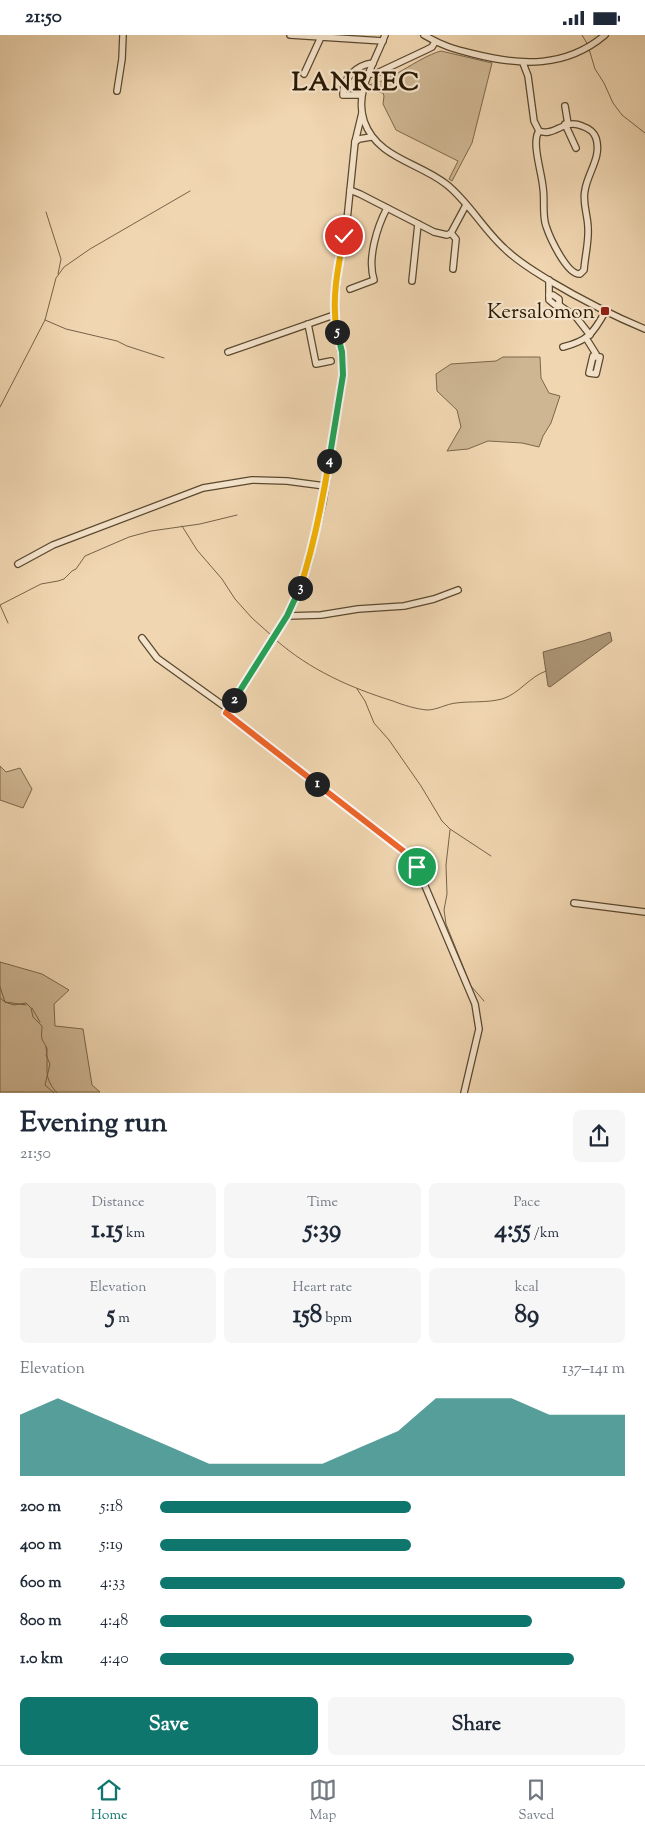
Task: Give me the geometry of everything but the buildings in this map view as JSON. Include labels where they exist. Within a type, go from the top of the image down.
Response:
[{"type":"street","points":[[117,91],[122,59],[123,35]]},
{"type":"street","points":[[227,711],[287,616],[300,590],[308,564],[325,486],[343,375],[342,352],[334,315],[338,271],[347,220],[356,142],[362,113],[361,95],[384,38],[290,35]]},
{"type":"street","points":[[424,35],[435,42],[453,49],[524,63],[544,62],[564,57],[589,47],[605,35]]},
{"type":"street","points":[[304,73],[321,37]]},
{"type":"street","points":[[368,74],[375,74],[426,50],[432,47],[435,42]]},
{"type":"street","points":[[361,95],[343,95],[344,85],[351,73],[356,69],[365,64],[373,63]]},
{"type":"street","points":[[524,63],[528,76],[534,121],[539,131]]},
{"type":"street","points":[[566,106],[567,124],[576,148]]},
{"type":"street","points":[[362,113],[371,137],[388,153],[422,169],[448,185],[509,253],[521,263],[605,312],[645,329]]},
{"type":"street","points":[[567,124],[581,125],[593,132],[596,139],[594,167],[585,189],[588,228],[584,269],[577,275],[564,262],[546,226],[543,188],[535,140],[539,131],[551,132],[567,124]]},
{"type":"street","points":[[356,142],[359,139],[371,137]]},
{"type":"street","points":[[350,191],[360,194],[440,234],[447,235],[451,233],[466,205]]},
{"type":"street","points":[[350,289],[374,280],[371,273],[376,235],[387,208]]},
{"type":"street","points":[[412,281],[418,224]]},
{"type":"street","points":[[451,233],[456,239],[454,269]]},
{"type":"street","points":[[549,280],[549,295],[559,299],[559,305],[576,317],[588,337],[596,357]]},
{"type":"street","points":[[563,347],[580,343],[588,337],[605,312]]},
{"type":"street","points":[[228,352],[334,315]]},
{"type":"street","points":[[308,324],[316,364],[330,361]]},
{"type":"street","points":[[18,564],[54,545],[204,488],[252,480],[287,481],[325,486]]},
{"type":"street","points":[[287,616],[321,615],[358,609],[404,606],[434,599],[458,590]]},
{"type":"street","points":[[142,638],[157,658],[406,853],[417,867],[475,1004],[479,1029],[464,1093]]},
{"type":"street","points":[[574,903],[645,912]]},
{"type":"shaded area","points":[[441,51],[492,63],[472,143],[452,181],[449,179],[458,161],[396,130],[383,104],[383,93],[365,89],[366,85],[384,80]]},
{"type":"shaded area","points":[[503,357],[540,357],[541,378],[549,393],[560,396],[551,423],[539,447],[522,443],[488,441],[468,449],[447,451],[461,427],[457,410],[437,391],[436,374],[451,364],[496,361]]},
{"type":"shaded area","points":[[610,632],[612,641],[550,687],[548,686],[543,652]]},
{"type":"shaded area","points":[[0,766],[6,772],[20,768],[32,789],[23,808],[0,800]]},
{"type":"shaded area","points":[[0,962],[42,974],[69,990],[54,1004],[55,1026],[83,1029],[92,1085],[100,1092],[0,1092]]},
{"type":"waterway","points":[[582,35],[588,45]]},
{"type":"waterway","points":[[589,49],[595,69],[613,103],[622,115],[645,133]]},
{"type":"waterway","points":[[0,407],[45,320],[56,278],[64,267],[90,249],[190,191]]},
{"type":"waterway","points":[[46,212],[61,259],[58,274]]},
{"type":"waterway","points":[[45,320],[66,329],[117,341],[164,358]]},
{"type":"waterway","points":[[0,605],[41,584],[64,579],[76,569],[85,556],[129,537],[237,515]]},
{"type":"waterway","points":[[182,526],[197,550],[222,579],[235,599],[271,635]]},
{"type":"waterway","points":[[0,605],[8,623]]},
{"type":"waterway","points":[[276,640],[317,669],[346,684],[418,709],[427,710],[456,703],[502,699],[508,697],[534,677],[546,671]]},
{"type":"waterway","points":[[357,689],[365,701],[374,723],[389,740],[421,786],[442,821],[450,829],[491,856]]},
{"type":"waterway","points":[[450,830],[446,865],[447,894],[444,910],[446,924],[471,986],[484,1001]]},
{"type":"waterway","points":[[0,987],[5,1002],[14,1005],[26,1003],[31,1008],[33,1017],[42,1026],[42,1038],[47,1048],[46,1055],[50,1064],[45,1085],[54,1093]]},
{"type":"waterway","points":[[0,998],[5,1002],[26,1005]]},
{"type":"waterway","points":[[32,1008],[40,1022]]},
{"type":"waterway","points":[[46,1047],[49,1081],[57,1093]]},
{"type":"place","name":"Kersalomon","points":[[605,311]]},
{"type":"district","name":"LANRIEC","points":[[356,81]]},
{"type":"route","points":[[344,236],[338,271],[334,315],[342,352],[343,375],[323,502],[308,564],[300,590],[287,616],[226,713],[406,853],[417,867]]}]
